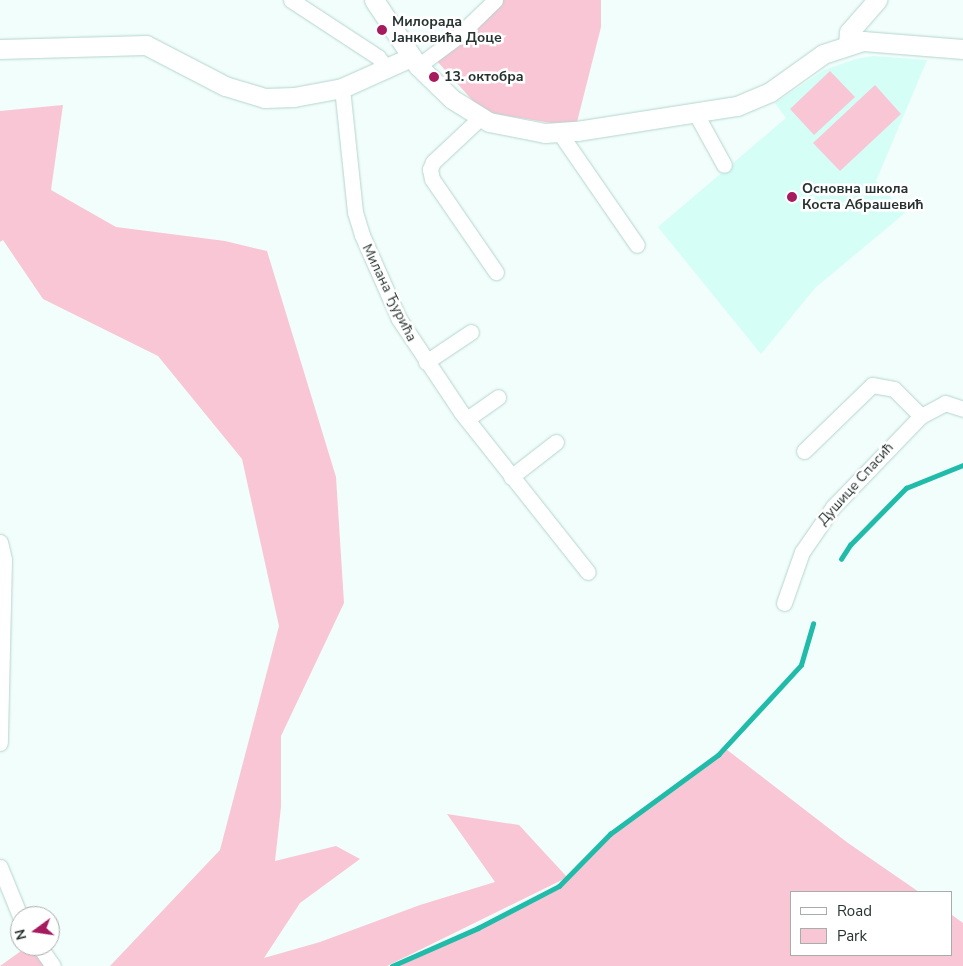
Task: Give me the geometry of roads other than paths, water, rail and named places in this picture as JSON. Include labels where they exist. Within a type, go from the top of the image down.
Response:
[{"type":"street","points":[[291,0],[372,53],[387,69]]},
{"type":"street","points":[[374,0],[414,61],[452,99],[480,118],[526,131],[559,132],[696,114],[737,106],[762,96],[823,54],[848,44],[879,40],[963,49]]},
{"type":"street","points":[[0,49],[146,45],[250,96],[294,98],[342,88],[387,69],[414,61],[456,37],[495,0]]},
{"type":"street","points":[[848,44],[849,32],[877,0]]},
{"type":"street","name":"Милана Ђурића","points":[[342,88],[348,165],[362,235],[399,319],[426,362],[467,419],[588,572]]},
{"type":"street","points":[[696,114],[724,165]]},
{"type":"street","points":[[480,118],[433,162],[430,169],[432,179],[496,272]]},
{"type":"street","points":[[559,132],[637,245]]},
{"type":"street","points":[[426,362],[471,332]]},
{"type":"street","points":[[804,450],[872,385],[894,389],[920,416]]},
{"type":"street","points":[[467,419],[498,397]]},
{"type":"street","name":"Душице Спасић","points":[[784,603],[802,552],[820,522],[920,416],[945,403],[963,409]]},
{"type":"street","points":[[511,476],[556,442]]},
{"type":"street","points":[[0,542],[4,560],[0,743]]},
{"type":"street","points":[[0,867],[16,906]]},
{"type":"waterway","points":[[841,559],[850,545],[906,488],[963,465]]},
{"type":"waterway","points":[[392,966],[478,928],[559,886],[610,834],[718,755],[801,665],[813,624]]},
{"type":"place","name":"Милорада Јанковића Доце","points":[[382,30]]},
{"type":"place","name":"13. октобра","points":[[434,77]]},
{"type":"place","name":"Основна школа Коста Абрашевић","points":[[792,197]]}]
